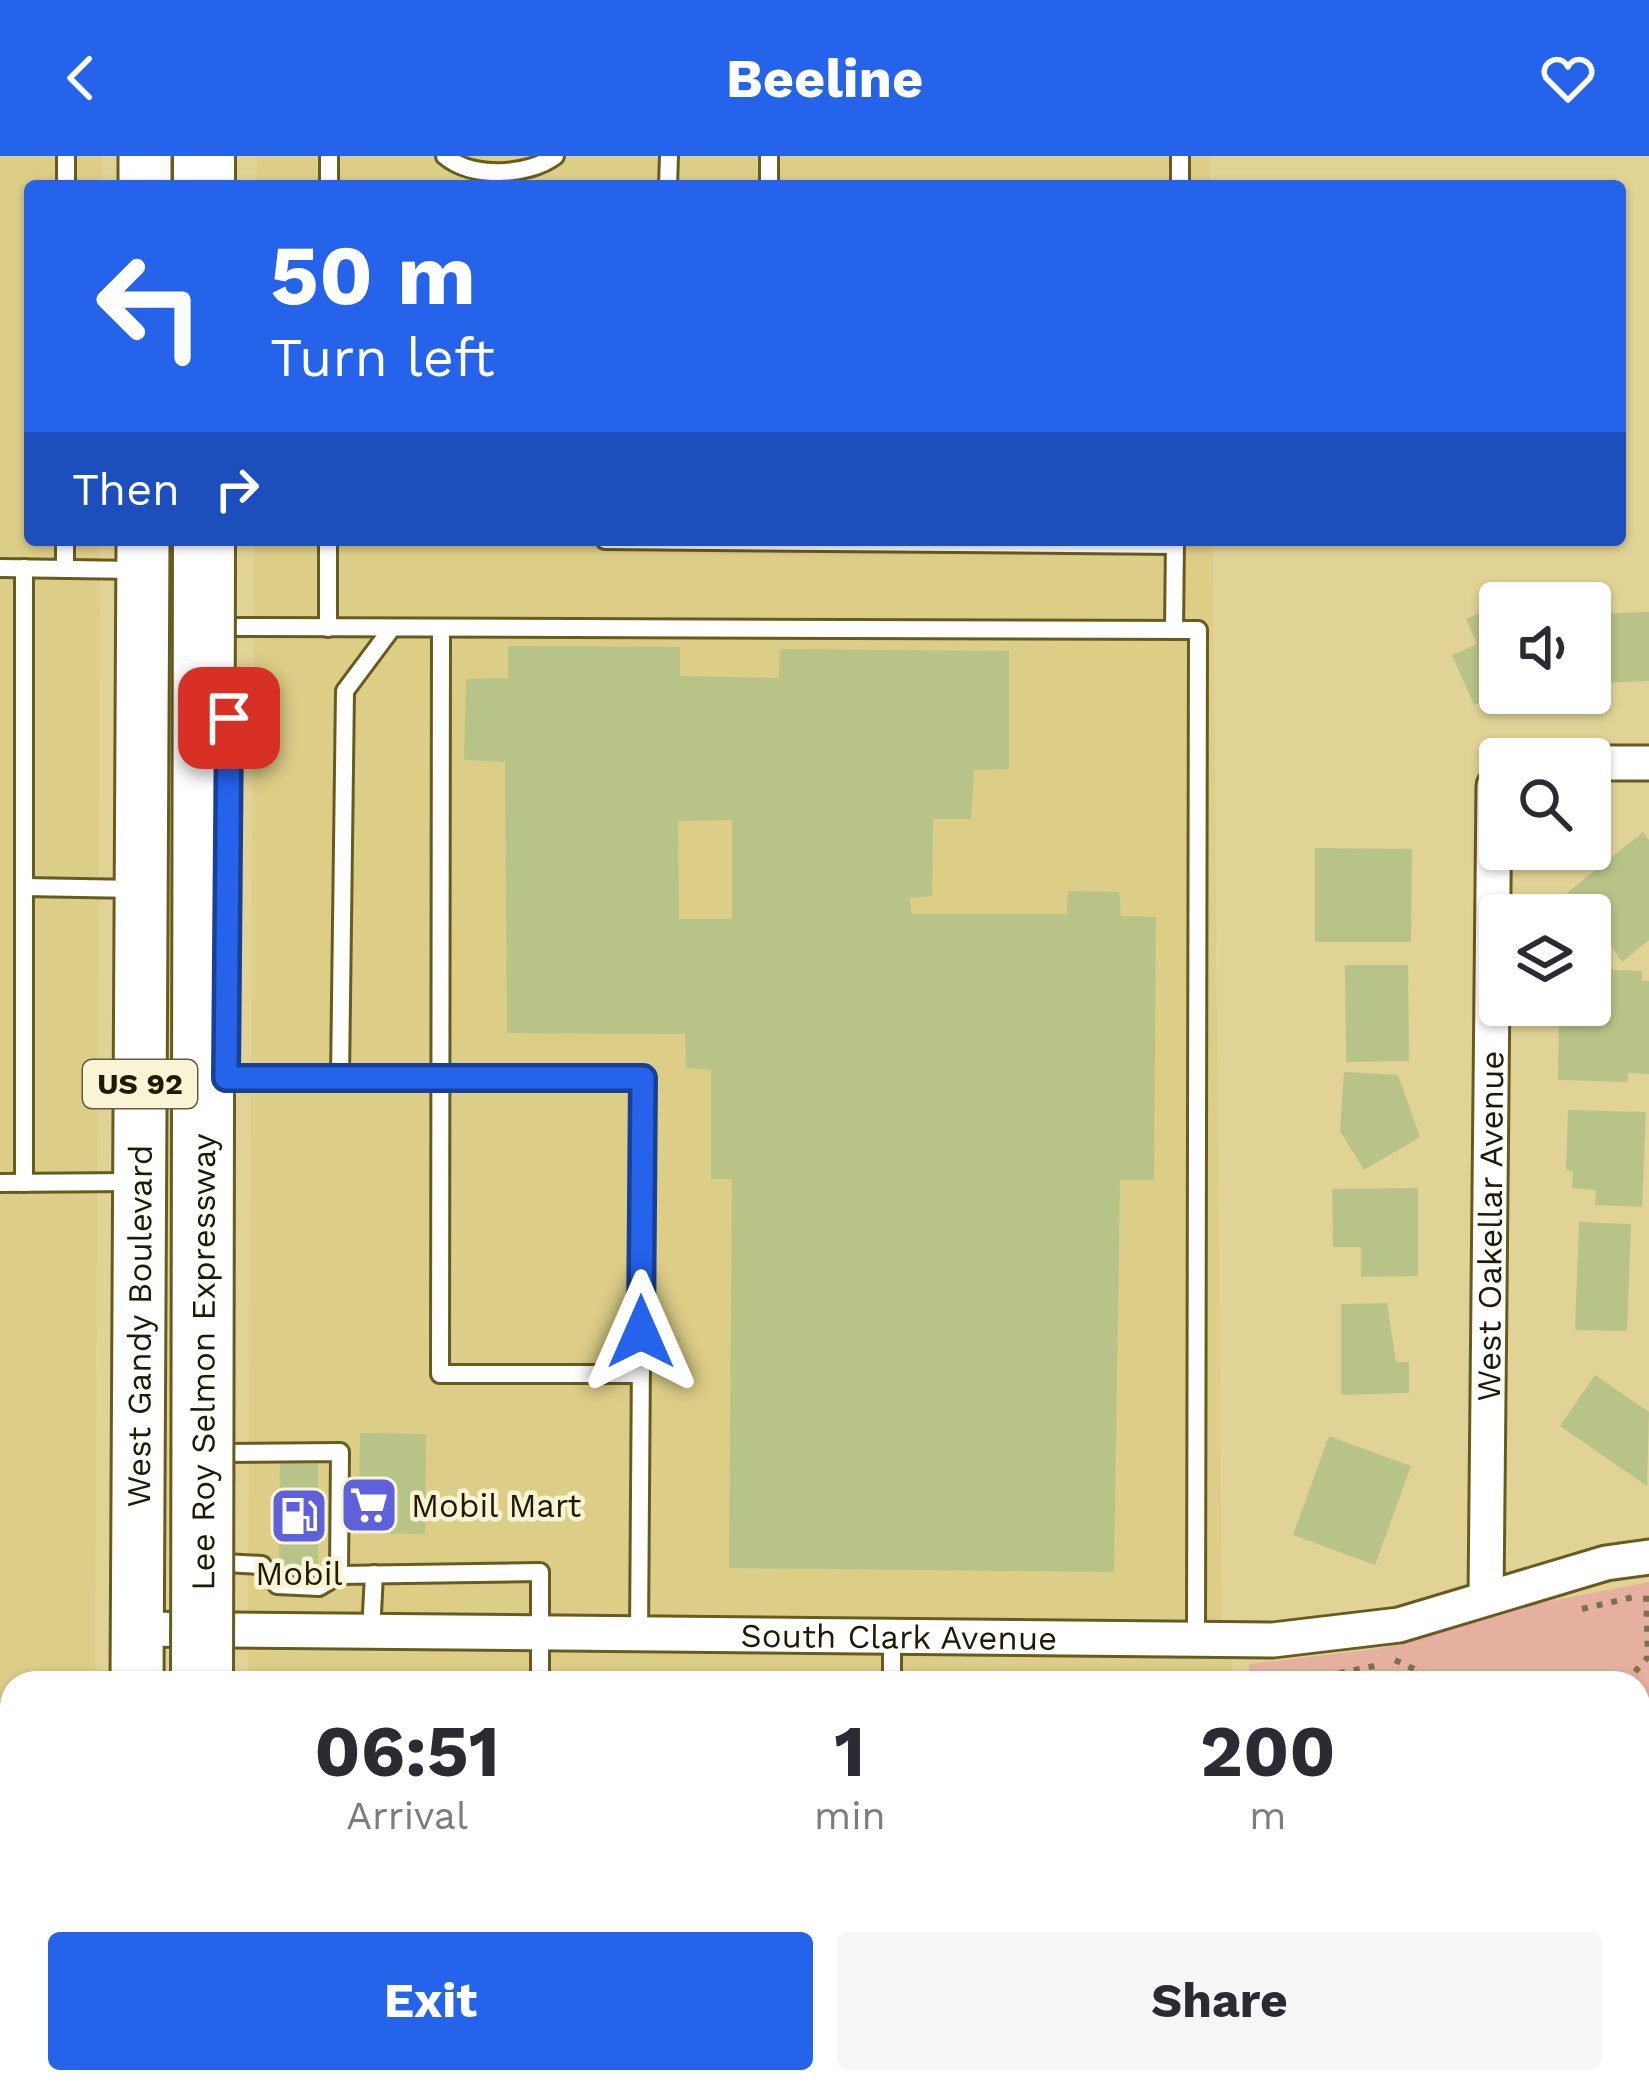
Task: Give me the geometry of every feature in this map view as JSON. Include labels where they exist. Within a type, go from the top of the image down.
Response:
[{"type":"highway","name":"Lee Roy Selmon Expressway","points":[[207,546],[209,1666]]},
{"type":"highway","name":"Lee Roy Selmon Expressway","points":[[151,550],[166,1671]]},
{"type":"main road","points":[[207,546],[208,948],[226,990]]},
{"type":"main road","name":"US 92","points":[[209,1666],[224,1563],[230,546]]},
{"type":"main road","name":"West Gandy Boulevard","points":[[137,1671],[141,889],[151,550]]},
{"type":"main road","points":[[140,1114],[166,1191],[164,1567],[209,1666]]},
{"type":"main road","points":[[137,1629],[209,1666]]},
{"type":"street","points":[[1611,763],[1649,763]]},
{"type":"street","name":"West Oakellar Avenue","points":[[1486,1598],[1492,870]]},
{"type":"street","name":"South Clark Avenue","points":[[209,1666],[371,1633],[1273,1640],[1400,1625],[1606,1563],[1649,1557]]},
{"type":"lane","points":[[446,156],[460,169],[536,171],[555,156]]},
{"type":"lane","points":[[65,546],[65,568]]},
{"type":"lane","points":[[328,546],[328,628]]},
{"type":"lane","points":[[1174,630],[1175,546]]},
{"type":"lane","points":[[0,568],[65,568],[151,550]]},
{"type":"lane","points":[[23,568],[24,1183]]},
{"type":"lane","points":[[230,627],[1198,630],[1196,1639]]},
{"type":"lane","points":[[340,1078],[345,691],[392,628]]},
{"type":"lane","points":[[441,628],[440,1374],[641,1374]]},
{"type":"lane","points":[[23,887],[141,889]]},
{"type":"lane","points":[[226,1078],[643,1078],[639,1635]]},
{"type":"lane","points":[[0,1184],[139,1181]]},
{"type":"lane","points":[[224,1453],[340,1452],[339,1575]]},
{"type":"lane","points":[[224,1563],[262,1565],[277,1585],[320,1587],[339,1575],[540,1572],[540,1671]]},
{"type":"lane","points":[[371,1633],[374,1574]]},
{"type":"lane","points":[[892,1637],[892,1671]]},
{"type":"path","points":[[1636,1671],[1648,1658],[1646,1594]]},
{"type":"path","points":[[1395,1660],[1418,1671]]},
{"type":"shaded area","points":[[0,156],[102,156],[102,180],[24,180],[24,546],[100,546],[95,1671],[0,1671]]},
{"type":"shaded area","points":[[257,156],[1210,156],[1210,180],[256,180]]},
{"type":"shaded area","points":[[254,546],[1213,546],[1222,1621],[248,1614]]},
{"type":"shaded area","points":[[1649,1582],[1649,1671],[1249,1671],[1249,1664],[1383,1648],[1535,1604]]},
{"type":"shaded area","points":[[248,1651],[1232,1659],[1232,1671],[248,1671]]},
{"type":"building","points":[[1649,612],[1649,681],[1611,682],[1611,613]]},
{"type":"building","points":[[1479,613],[1479,703],[1474,705],[1452,655],[1477,644],[1466,619]]},
{"type":"building","points":[[508,646],[680,647],[680,676],[779,678],[780,649],[1009,651],[1009,769],[974,770],[971,819],[933,819],[932,896],[909,898],[912,914],[1067,914],[1068,891],[1119,892],[1121,916],[1156,917],[1154,1180],[1120,1180],[1114,1572],[729,1568],[732,1179],[711,1179],[711,1070],[686,1068],[685,1034],[507,1033],[505,762],[464,760],[466,679],[508,678]],"holes":[[[732,820],[732,919],[679,919],[678,821]]]},
{"type":"building","points":[[1643,832],[1649,840],[1649,940],[1622,962],[1611,946],[1611,894],[1567,893],[1596,870],[1611,870],[1611,858]]},
{"type":"building","points":[[1315,848],[1412,849],[1411,942],[1315,942]]},
{"type":"building","points":[[1345,965],[1408,965],[1409,1061],[1346,1062]]},
{"type":"building","points":[[1611,970],[1642,971],[1642,981],[1649,981],[1649,1074],[1628,1073],[1628,1082],[1558,1080],[1559,1026],[1611,1026]]},
{"type":"building","points":[[1344,1072],[1398,1075],[1420,1137],[1364,1170],[1340,1131]]},
{"type":"building","points":[[1568,1110],[1646,1112],[1642,1207],[1595,1205],[1596,1190],[1572,1188],[1573,1171],[1566,1170]]},
{"type":"building","points":[[1418,1188],[1418,1276],[1361,1277],[1361,1247],[1333,1247],[1332,1189]]},
{"type":"building","points":[[1579,1222],[1631,1224],[1627,1331],[1575,1330]]},
{"type":"building","points":[[1387,1303],[1396,1362],[1409,1362],[1409,1393],[1341,1395],[1341,1304]]},
{"type":"building","points":[[1595,1375],[1649,1412],[1647,1486],[1560,1426]]},
{"type":"building","points":[[360,1433],[426,1434],[425,1534],[359,1533]]},
{"type":"building","points":[[1329,1436],[1411,1466],[1375,1565],[1293,1535]]},
{"type":"building","name":"Mobil","points":[[280,1458],[318,1458],[318,1574],[279,1574]]},
{"type":"place","name":"Mobil Mart","points":[[369,1505]]},
{"type":"place","name":"Mobil","points":[[299,1516]]},
{"type":"route","points":[[229,718],[226,1078],[643,1078],[641,1332]]}]
